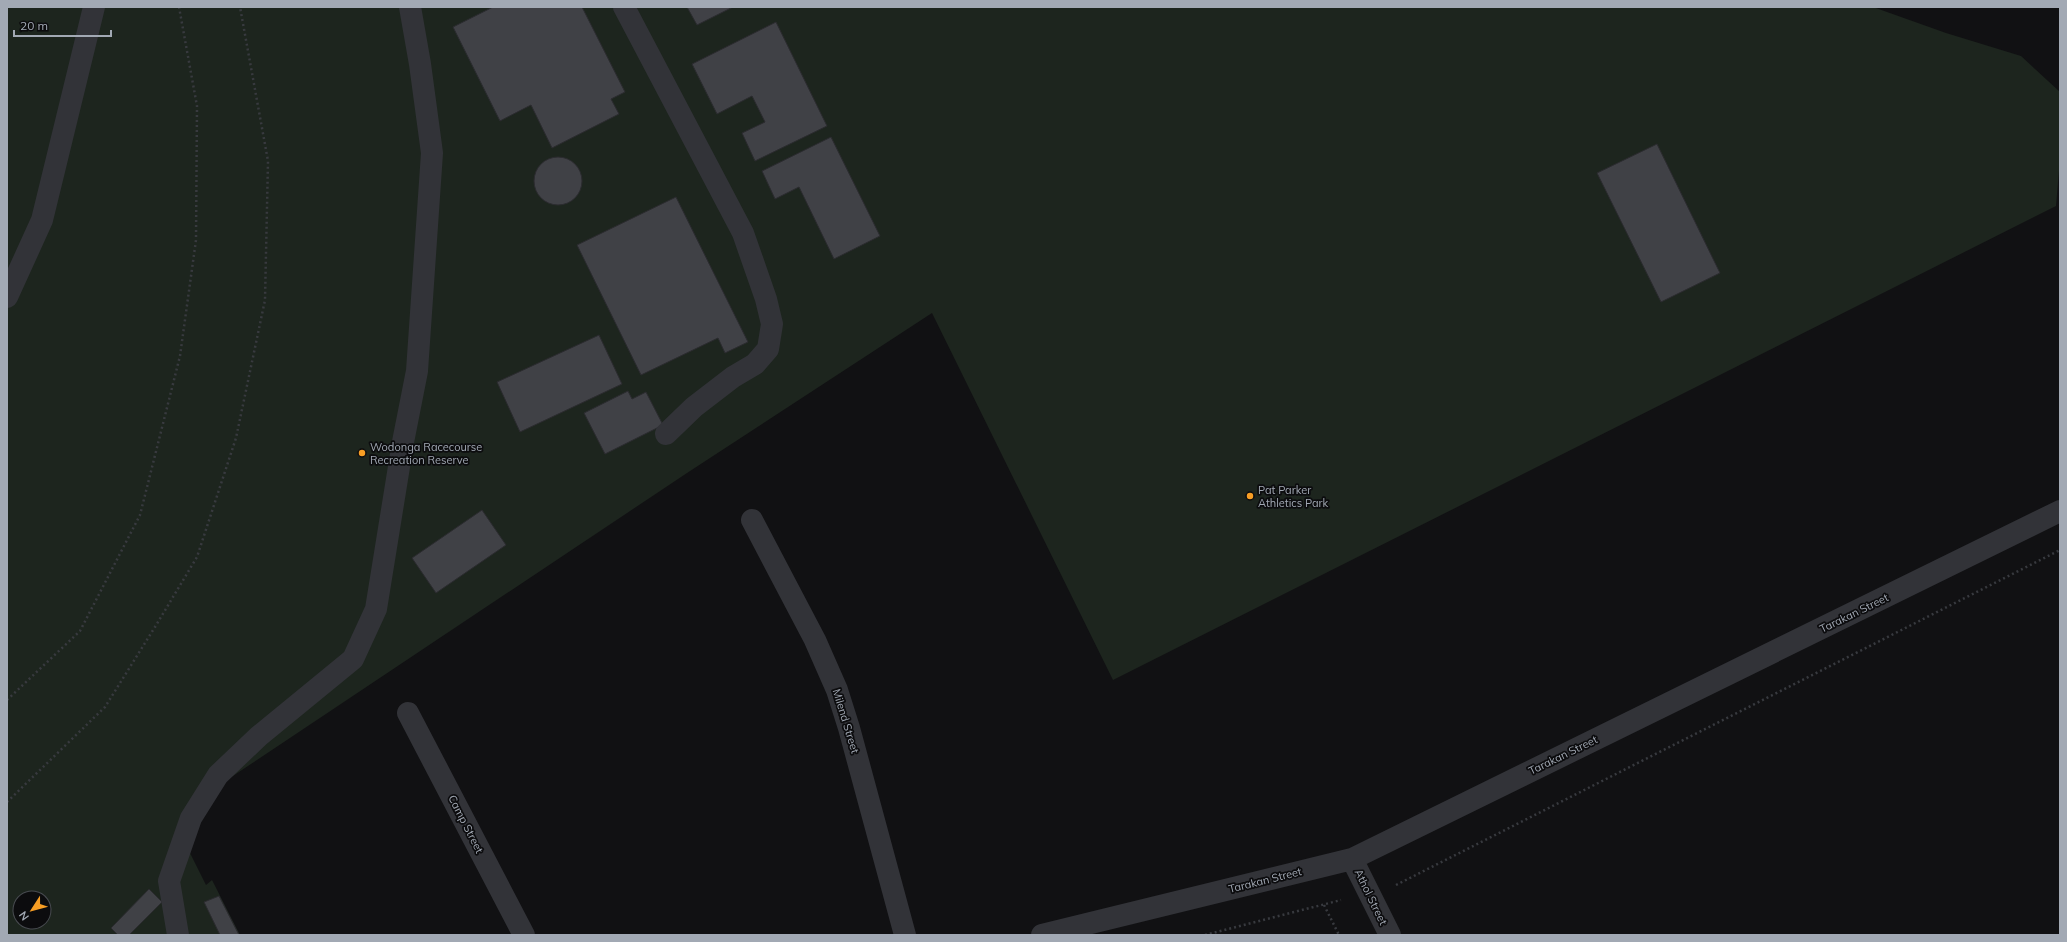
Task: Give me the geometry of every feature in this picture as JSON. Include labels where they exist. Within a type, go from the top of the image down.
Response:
[{"type":"street","points":[[7,297],[42,220],[94,7]]},
{"type":"street","points":[[178,935],[169,881],[191,818],[218,775],[259,736],[353,659],[376,609],[403,442],[417,371],[432,153],[420,64],[410,7]]},
{"type":"street","points":[[624,7],[743,233],[766,299],[772,324],[768,349],[755,364],[733,377],[711,394],[666,434]]},
{"type":"street","name":"Tarakan Street","points":[[1042,935],[1352,859],[2060,511]]},
{"type":"street","name":"Milend Street","points":[[752,520],[815,640],[837,690],[850,728],[905,935]]},
{"type":"street","name":"Camp Street","points":[[408,713],[524,935]]},
{"type":"street","name":"Athol Street","points":[[1352,859],[1390,935]]},
{"type":"path","points":[[7,700],[80,631],[140,515],[180,356],[196,240],[197,106],[179,7]]},
{"type":"path","points":[[7,802],[105,707],[197,557],[236,438],[265,300],[268,161],[240,7]]},
{"type":"path","points":[[1205,935],[1324,905],[1401,883],[2060,550]]},
{"type":"path","points":[[1324,905],[1339,935]]},
{"type":"shaded area","points":[[7,7],[1873,7],[1946,33],[2021,56],[2060,92],[2060,159],[2056,206],[1113,680],[932,313],[687,473],[209,792],[186,845],[206,885],[212,880],[240,935],[7,935]]},
{"type":"building","points":[[493,7],[582,7],[625,92],[611,99],[619,114],[552,148],[531,105],[500,121],[453,27]]},
{"type":"building","points":[[687,7],[733,7],[697,25]]},
{"type":"building","points":[[776,22],[827,126],[755,161],[742,133],[765,122],[752,96],[717,114],[692,64]]},
{"type":"building","points":[[831,137],[880,236],[834,259],[799,187],[775,199],[762,171]]},
{"type":"building","points":[[1657,144],[1720,273],[1661,302],[1597,173]]},
{"type":"building","points":[[553,157],[563,157],[572,161],[578,167],[582,176],[582,186],[578,195],[572,201],[563,205],[553,205],[544,201],[538,195],[534,186],[534,176],[538,167],[544,161]]},
{"type":"building","points":[[676,197],[748,342],[725,353],[718,338],[641,375],[577,245]]},
{"type":"building","points":[[599,335],[622,384],[520,432],[497,382]]},
{"type":"building","points":[[628,391],[632,399],[646,392],[663,425],[605,454],[584,413]]},
{"type":"building","points":[[482,510],[506,545],[436,593],[412,558]]},
{"type":"building","points":[[149,889],[162,902],[129,935],[118,935],[111,928]]},
{"type":"building","points":[[219,896],[239,935],[220,935],[204,902]]},
{"type":"place","name":"Wodonga Racecourse Recreation Reserve","points":[[362,453]]},
{"type":"place","name":"Pat Parker Athletics Park","points":[[1250,496]]}]
